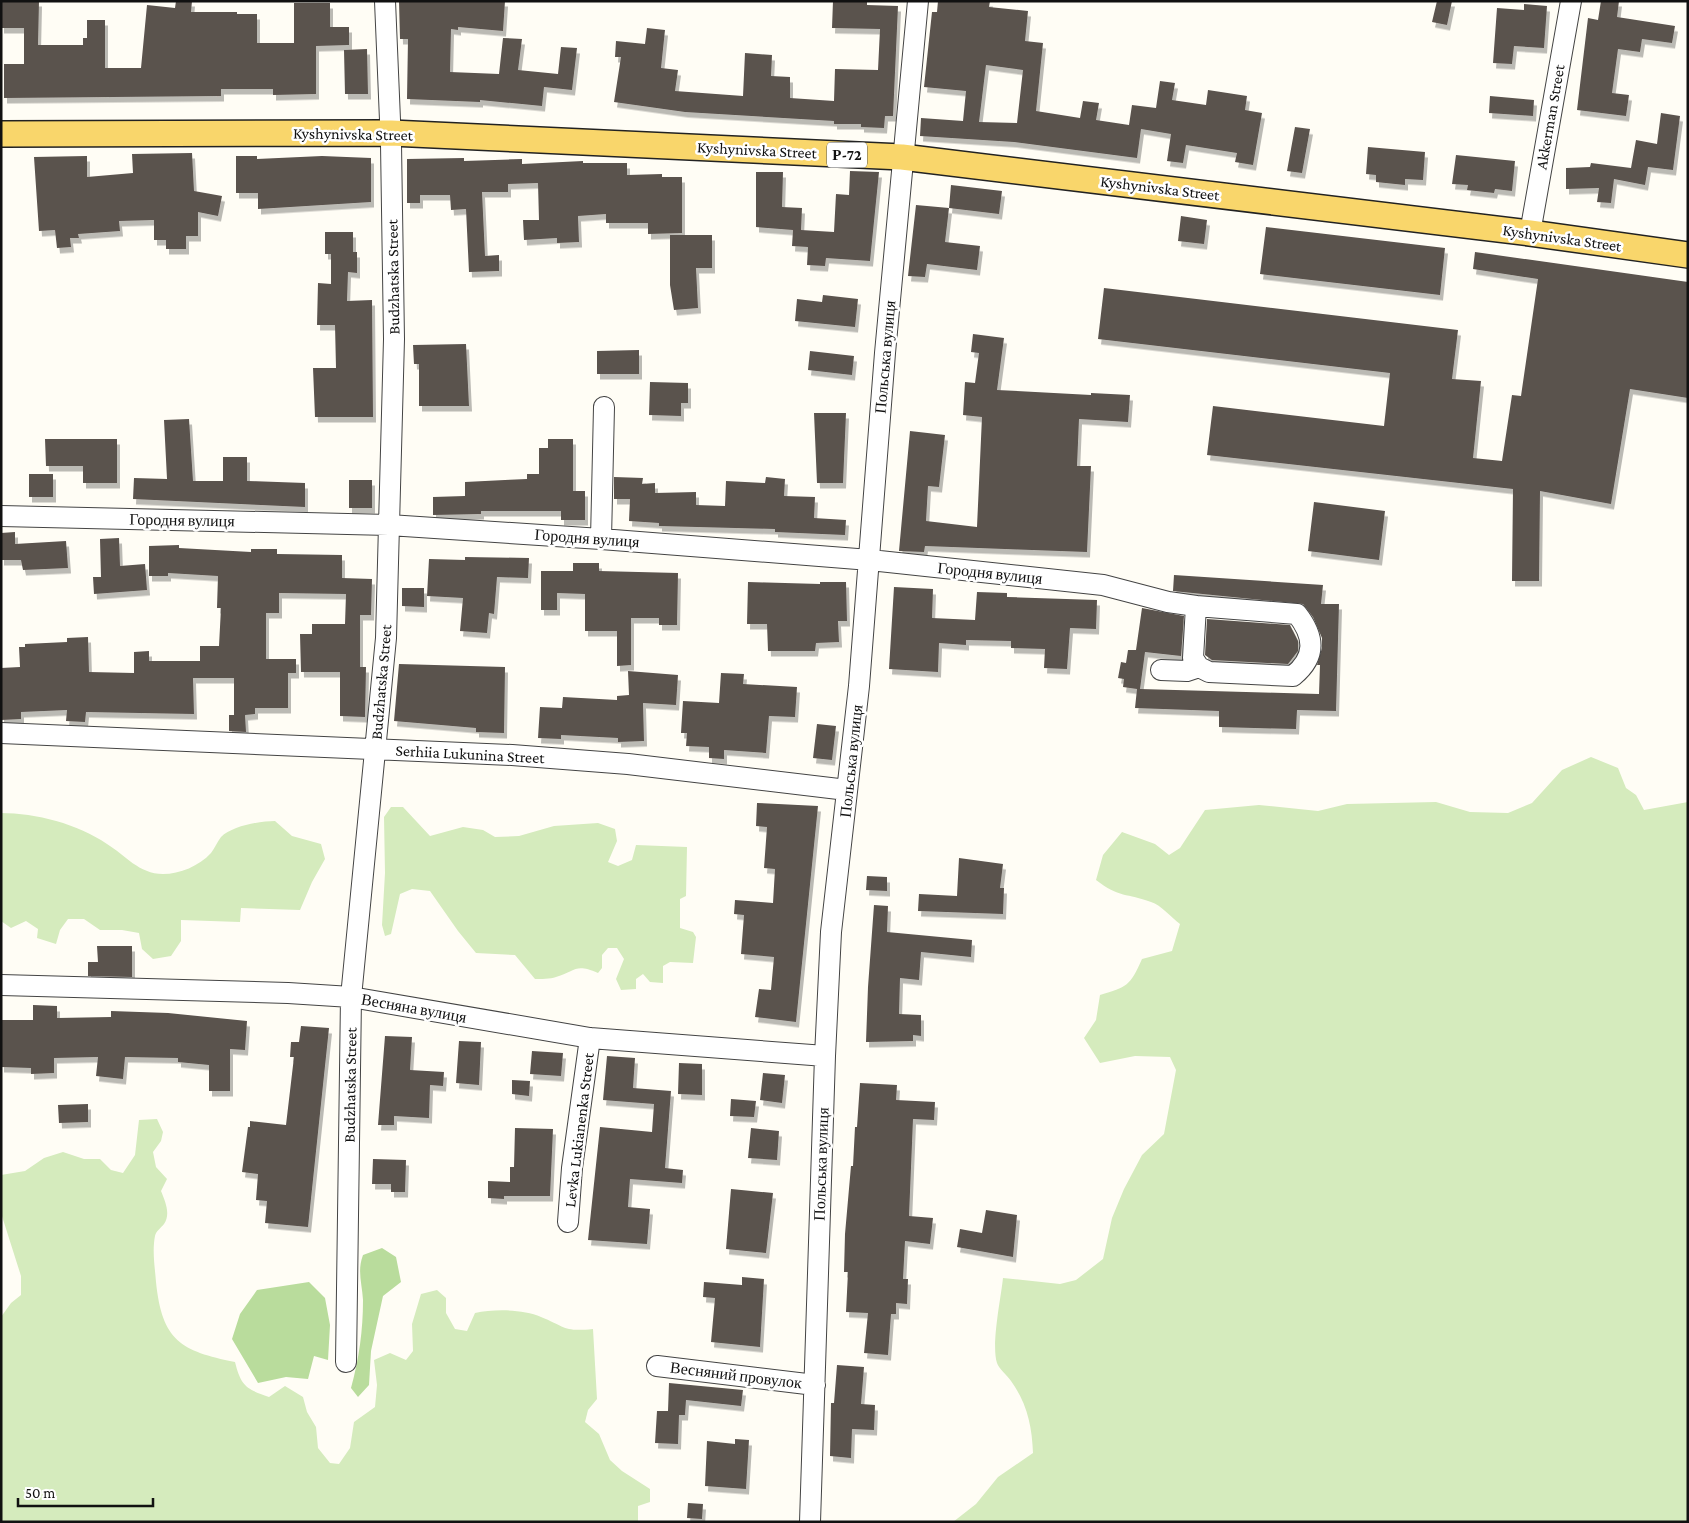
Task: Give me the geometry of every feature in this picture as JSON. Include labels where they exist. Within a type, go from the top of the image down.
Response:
[{"type":"main road","name":"Kyshynivska Street","points":[[1,134],[391,133],[902,157],[1530,232],[1688,255]]},
{"type":"street","name":"Budzhatska Street","points":[[346,1362],[351,997],[386,638],[394,339],[391,133],[385,1]]},
{"type":"street","name":"Польська вулиця","points":[[810,1522],[825,1056],[831,932],[870,560],[885,353],[918,1]]},
{"type":"street","name":"Akkerman Street","points":[[1530,232],[1571,1]]},
{"type":"street","points":[[601,539],[604,407]]},
{"type":"street","name":"Городня вулиця","points":[[1,516],[389,525],[870,560],[1103,585],[1168,602],[1196,606],[1297,614],[1307,627],[1312,646],[1304,667],[1293,676],[1209,672],[1199,667]]},
{"type":"street","points":[[1162,670],[1187,672],[1199,667],[1193,658],[1196,606]]},
{"type":"street","name":"Serhiia Lukunina Street","points":[[1,733],[512,755],[628,764],[847,790]]},
{"type":"street","name":"Весняна вулиця","points":[[1,984],[288,993],[351,997],[590,1038],[825,1056]]},
{"type":"street","name":"Levka Lukianenka Street","points":[[568,1222],[572,1168],[590,1038]]},
{"type":"street","name":"Весняний провулок","points":[[657,1366],[815,1385]]},
{"type":"green space","points":[[1591,757],[1618,768],[1626,788],[1636,795],[1644,810],[1688,802],[1688,1522],[953,1522],[976,1504],[998,1477],[1033,1453],[1030,1424],[1025,1406],[1016,1389],[998,1365],[995,1355],[1003,1278],[1060,1284],[1076,1280],[1103,1259],[1112,1218],[1124,1189],[1142,1155],[1164,1134],[1176,1070],[1170,1057],[1135,1056],[1100,1063],[1084,1038],[1096,1020],[1100,995],[1127,984],[1142,959],[1172,951],[1180,924],[1155,904],[1111,890],[1096,880],[1103,855],[1122,832],[1155,844],[1169,855],[1180,848],[1205,810],[1259,805],[1318,811],[1347,804],[1436,802],[1470,812],[1508,813],[1532,803],[1562,770]]},
{"type":"green space","points":[[391,807],[403,807],[430,836],[463,827],[483,830],[495,837],[519,836],[554,826],[598,823],[615,829],[617,841],[608,862],[618,866],[632,860],[636,845],[687,847],[686,896],[680,899],[680,928],[693,932],[696,937],[693,963],[670,962],[663,966],[663,983],[650,982],[643,974],[636,979],[636,989],[621,990],[616,979],[624,959],[617,948],[608,948],[602,955],[602,968],[598,973],[580,968],[554,978],[535,979],[515,955],[476,953],[430,891],[412,889],[400,894],[391,934],[385,936],[382,925],[385,873],[384,817]]},
{"type":"green space","points":[[1,813],[28,815],[70,825],[96,837],[139,867],[154,873],[176,873],[189,868],[206,858],[226,833],[246,825],[269,821],[275,821],[292,836],[321,844],[325,859],[312,882],[300,910],[241,908],[240,922],[181,920],[181,941],[171,956],[153,959],[142,949],[139,933],[122,930],[100,930],[84,919],[68,919],[60,930],[56,944],[37,938],[38,929],[26,921],[11,928],[1,921]]},
{"type":"green space","points":[[157,1119],[163,1132],[161,1141],[153,1152],[156,1167],[167,1179],[161,1191],[166,1203],[167,1216],[164,1224],[156,1233],[154,1242],[156,1282],[163,1318],[169,1330],[178,1340],[201,1353],[235,1362],[242,1382],[255,1392],[269,1397],[285,1386],[303,1397],[307,1412],[316,1427],[318,1448],[330,1463],[339,1464],[350,1448],[354,1422],[375,1407],[377,1385],[374,1360],[390,1353],[406,1360],[413,1351],[412,1324],[421,1294],[437,1290],[446,1298],[446,1313],[455,1329],[467,1331],[475,1313],[499,1310],[534,1314],[565,1328],[576,1330],[593,1329],[597,1399],[588,1410],[585,1422],[599,1434],[610,1460],[622,1471],[650,1489],[650,1502],[638,1506],[638,1522],[1,1522],[1,1317],[11,1303],[21,1295],[21,1276],[1,1213],[1,1175],[25,1171],[44,1158],[63,1152],[84,1159],[100,1159],[111,1170],[123,1173],[135,1155],[139,1120]]},
{"type":"green space","points":[[382,1248],[396,1257],[401,1282],[383,1296],[371,1351],[369,1385],[358,1397],[351,1388],[362,1323],[363,1300],[360,1266],[363,1255]]},
{"type":"green space","points":[[309,1282],[325,1298],[330,1325],[328,1360],[314,1356],[308,1379],[286,1377],[258,1383],[232,1339],[240,1314],[257,1290]]},
{"type":"building","points":[[1,1],[39,1],[38,45],[83,45],[83,38],[87,38],[87,20],[105,20],[105,68],[141,68],[147,5],[175,8],[176,1],[192,1],[191,12],[257,14],[257,43],[294,43],[294,3],[330,3],[330,27],[349,27],[349,45],[316,46],[316,94],[273,95],[273,89],[221,89],[221,96],[4,98],[4,64],[24,64],[24,28],[1,28]]},
{"type":"building","points":[[399,1],[505,1],[503,31],[458,27],[458,30],[451,29],[450,72],[499,74],[503,38],[522,39],[518,70],[558,74],[561,47],[577,48],[572,90],[544,87],[542,106],[480,100],[480,102],[407,99],[408,39],[400,39]]},
{"type":"building","points":[[833,1],[867,1],[867,5],[898,6],[893,116],[885,116],[884,128],[861,127],[861,124],[834,124],[834,121],[685,112],[614,102],[621,57],[615,57],[616,41],[645,44],[647,28],[665,30],[661,68],[678,70],[675,91],[743,96],[745,53],[772,55],[771,76],[790,77],[790,98],[834,101],[835,69],[878,70],[880,29],[832,28]]},
{"type":"building","points":[[938,1],[990,1],[989,7],[1028,11],[1025,41],[1043,43],[1036,111],[1080,118],[1083,101],[1099,103],[1096,120],[1129,125],[1132,105],[1156,108],[1160,81],[1175,83],[1172,100],[1206,105],[1208,90],[1247,96],[1245,110],[1262,113],[1253,165],[1235,162],[1237,153],[1186,145],[1183,163],[1167,161],[1171,134],[1141,129],[1137,158],[1014,142],[920,136],[921,118],[963,121],[966,91],[924,87],[932,12],[937,12]],"holes":[[[986,65],[1023,70],[1017,123],[979,122]]]},
{"type":"building","points":[[1437,1],[1452,1],[1447,25],[1432,22]]},
{"type":"building","points":[[1601,1],[1619,1],[1617,17],[1675,26],[1672,43],[1642,39],[1640,52],[1618,49],[1612,93],[1629,95],[1626,116],[1577,110],[1588,18],[1598,20]]},
{"type":"building","points":[[1524,4],[1547,6],[1544,48],[1514,46],[1512,64],[1493,63],[1497,8],[1524,10]]},
{"type":"building","points":[[367,49],[368,94],[345,94],[344,50]]},
{"type":"building","points":[[1490,96],[1534,100],[1533,116],[1489,113]]},
{"type":"building","points":[[1661,113],[1680,116],[1673,170],[1648,167],[1645,185],[1614,179],[1611,203],[1597,202],[1599,188],[1566,189],[1566,168],[1590,167],[1591,163],[1631,168],[1636,140],[1657,144]]},
{"type":"building","points":[[1295,127],[1310,129],[1302,173],[1287,171]]},
{"type":"building","points":[[1368,147],[1425,152],[1423,180],[1405,179],[1405,185],[1376,182],[1376,175],[1366,174]]},
{"type":"building","points":[[192,153],[194,191],[222,196],[218,216],[198,212],[198,236],[186,236],[186,249],[166,249],[166,240],[154,240],[154,220],[119,221],[120,231],[78,234],[79,238],[70,238],[71,247],[57,248],[55,230],[39,231],[34,157],[87,156],[87,177],[133,173],[132,154]]},
{"type":"building","points":[[1456,155],[1515,161],[1512,191],[1495,189],[1494,193],[1467,190],[1468,185],[1452,184]]},
{"type":"building","points":[[236,156],[257,156],[257,159],[322,156],[371,158],[371,202],[258,209],[258,193],[236,193]]},
{"type":"building","points":[[464,158],[464,161],[522,159],[522,164],[583,161],[583,163],[627,163],[627,175],[662,174],[662,177],[682,177],[682,233],[648,234],[648,223],[606,223],[606,214],[578,216],[579,242],[557,243],[557,238],[524,240],[523,220],[539,220],[538,183],[508,184],[508,192],[482,192],[485,256],[499,255],[499,271],[469,272],[466,209],[451,210],[450,195],[420,195],[420,203],[407,203],[407,159]]},
{"type":"building","points":[[850,171],[879,172],[870,261],[826,258],[825,266],[807,265],[808,247],[792,246],[793,230],[756,227],[756,172],[783,172],[782,207],[802,208],[801,230],[834,232],[836,194],[849,195]]},
{"type":"building","points":[[951,185],[1002,191],[999,214],[949,208]]},
{"type":"building","points":[[916,205],[949,208],[945,242],[980,246],[977,270],[927,264],[925,277],[908,276]]},
{"type":"building","points":[[1181,216],[1207,220],[1204,244],[1178,241]]},
{"type":"building","points":[[1266,227],[1445,248],[1440,295],[1260,274]]},
{"type":"building","points":[[325,232],[353,232],[353,252],[357,252],[357,273],[348,272],[347,301],[372,300],[373,417],[315,417],[313,368],[336,368],[335,325],[317,325],[318,283],[331,284],[331,254],[325,254]]},
{"type":"building","points":[[670,235],[712,235],[712,268],[696,268],[698,308],[674,310],[670,285]]},
{"type":"building","points":[[1475,252],[1688,282],[1688,398],[1630,389],[1611,504],[1540,491],[1539,581],[1512,581],[1513,489],[1207,455],[1213,406],[1384,426],[1390,373],[1098,339],[1104,288],[1458,330],[1452,379],[1481,381],[1473,458],[1502,461],[1512,395],[1521,396],[1538,279],[1473,269]]},
{"type":"building","points":[[823,295],[858,299],[855,327],[795,321],[797,299],[822,302]]},
{"type":"building","points":[[973,334],[1004,338],[997,390],[1130,395],[1128,422],[1079,419],[1077,466],[1091,466],[1087,552],[925,546],[924,552],[899,551],[910,431],[945,435],[939,487],[928,486],[926,521],[977,527],[982,417],[963,415],[965,382],[975,383],[979,353],[971,352]]},
{"type":"building","points":[[466,344],[469,406],[419,406],[419,364],[414,364],[413,345]]},
{"type":"building","points":[[639,350],[639,374],[597,374],[597,351]]},
{"type":"building","points":[[810,351],[854,356],[852,375],[808,370]]},
{"type":"building","points":[[650,382],[688,383],[688,403],[681,403],[681,416],[649,415]]},
{"type":"building","points":[[814,413],[846,413],[843,483],[817,483]]},
{"type":"building","points":[[189,419],[193,481],[223,481],[223,457],[247,457],[247,481],[305,483],[305,507],[133,499],[134,478],[167,479],[164,420]]},
{"type":"building","points":[[45,439],[117,439],[117,483],[83,483],[83,466],[46,466]]},
{"type":"building","points":[[548,439],[573,439],[573,491],[585,491],[585,520],[561,520],[561,511],[481,511],[481,514],[433,515],[433,497],[465,496],[465,482],[527,479],[527,474],[539,474],[539,448],[548,448]]},
{"type":"building","points":[[29,474],[53,474],[53,497],[29,497]]},
{"type":"building","points":[[614,477],[643,478],[642,484],[655,483],[655,493],[696,492],[696,505],[725,506],[726,481],[765,483],[766,477],[785,479],[784,496],[815,497],[814,518],[846,520],[845,535],[775,532],[775,529],[659,526],[659,523],[629,521],[630,499],[614,499]]},
{"type":"building","points":[[349,480],[372,480],[372,508],[349,508]]},
{"type":"building","points":[[1314,502],[1385,511],[1379,560],[1308,551]]},
{"type":"building","points":[[15,532],[15,544],[66,541],[68,568],[23,570],[21,560],[1,560],[1,533]]},
{"type":"building","points":[[119,538],[120,566],[145,564],[147,590],[94,594],[93,577],[101,577],[100,539]]},
{"type":"building","points":[[179,545],[179,548],[251,552],[251,549],[277,549],[277,554],[342,555],[342,578],[372,579],[371,615],[360,615],[360,667],[366,667],[365,717],[340,716],[340,672],[301,672],[300,634],[312,634],[312,624],[345,624],[346,594],[279,593],[279,613],[266,613],[266,659],[296,659],[296,673],[288,673],[288,708],[255,708],[255,714],[245,715],[246,732],[229,731],[229,715],[234,715],[234,678],[193,678],[194,714],[86,712],[85,722],[66,721],[67,710],[21,712],[21,719],[1,720],[1,668],[20,667],[19,647],[25,647],[25,644],[67,642],[67,638],[88,637],[89,672],[134,673],[134,652],[149,651],[149,661],[200,661],[200,646],[219,646],[221,608],[217,608],[218,576],[168,573],[168,576],[149,576],[149,546]]},
{"type":"building","points":[[465,557],[529,558],[528,578],[497,577],[494,614],[489,613],[487,633],[460,631],[463,598],[427,596],[429,559],[465,560]]},
{"type":"building","points":[[573,563],[599,563],[599,571],[678,573],[677,625],[659,625],[659,618],[631,618],[631,665],[617,666],[617,631],[585,631],[585,594],[557,593],[557,610],[541,610],[541,571],[573,571]]},
{"type":"building","points":[[1174,575],[1323,585],[1321,604],[1339,604],[1336,711],[1297,710],[1296,729],[1219,727],[1219,711],[1135,708],[1137,689],[1123,687],[1124,679],[1118,678],[1121,662],[1126,663],[1128,650],[1136,650],[1142,608],[1184,616],[1181,656],[1145,652],[1140,689],[1319,694],[1320,665],[1317,665],[1322,648],[1322,638],[1313,617],[1303,604],[1173,591]]},
{"type":"building","points":[[748,582],[820,584],[820,582],[846,582],[847,621],[838,621],[839,642],[816,643],[815,651],[768,651],[767,624],[747,624]]},
{"type":"building","points":[[894,587],[933,589],[932,618],[975,620],[977,592],[1007,593],[1007,597],[1097,600],[1096,629],[1070,628],[1067,669],[1044,668],[1045,649],[1011,648],[1011,641],[966,640],[966,645],[939,643],[938,672],[889,669]]},
{"type":"building","points":[[402,588],[424,588],[424,607],[402,606]]},
{"type":"building","points":[[1207,619],[1290,625],[1298,641],[1298,651],[1288,664],[1212,660],[1205,655]]},
{"type":"building","points":[[399,664],[505,667],[504,733],[476,732],[476,728],[394,721]]},
{"type":"building","points":[[628,671],[678,675],[676,705],[643,703],[644,741],[618,742],[618,738],[561,735],[561,739],[538,738],[540,707],[562,708],[563,697],[617,700],[617,696],[629,695]]},
{"type":"building","points":[[721,673],[744,674],[743,684],[797,687],[795,717],[769,716],[766,753],[724,750],[724,759],[709,758],[709,747],[686,746],[687,733],[681,733],[683,701],[719,703]]},
{"type":"building","points":[[817,724],[836,726],[832,760],[813,758]]},
{"type":"building","points":[[757,803],[818,806],[796,1022],[755,1017],[759,989],[771,990],[774,957],[741,954],[744,915],[734,914],[735,900],[773,903],[775,869],[764,868],[767,827],[756,826]]},
{"type":"building","points":[[959,858],[1003,864],[1000,888],[1004,888],[1003,914],[918,911],[919,894],[957,896]]},
{"type":"building","points":[[867,876],[887,877],[887,891],[866,890]]},
{"type":"building","points":[[874,905],[888,906],[887,932],[972,940],[971,957],[921,952],[919,980],[900,978],[899,1014],[921,1015],[921,1036],[913,1035],[913,1041],[866,1042]]},
{"type":"building","points":[[97,946],[132,946],[132,977],[88,976],[88,962],[98,962]]},
{"type":"building","points":[[33,1005],[57,1006],[57,1018],[111,1017],[111,1011],[168,1013],[247,1021],[245,1050],[230,1049],[230,1091],[209,1091],[209,1065],[178,1062],[178,1058],[125,1057],[123,1079],[96,1076],[98,1057],[54,1058],[54,1073],[31,1074],[31,1068],[1,1067],[1,1020],[33,1020]]},
{"type":"building","points":[[301,1026],[329,1028],[308,1227],[265,1223],[267,1201],[256,1200],[258,1174],[242,1172],[250,1121],[286,1125],[294,1057],[290,1057],[291,1042],[299,1042]]},
{"type":"building","points":[[385,1036],[412,1037],[410,1070],[444,1072],[443,1086],[430,1085],[429,1118],[394,1116],[394,1125],[378,1125]]},
{"type":"building","points":[[459,1041],[481,1042],[479,1085],[456,1083]]},
{"type":"building","points":[[532,1051],[563,1053],[561,1076],[530,1074]]},
{"type":"building","points":[[607,1056],[635,1058],[633,1088],[671,1091],[665,1168],[683,1170],[682,1183],[630,1179],[628,1207],[650,1209],[647,1244],[588,1240],[600,1127],[652,1132],[654,1104],[603,1100]]},
{"type":"building","points":[[679,1063],[702,1064],[702,1095],[678,1094]]},
{"type":"building","points":[[763,1073],[785,1075],[782,1103],[760,1100]]},
{"type":"building","points":[[512,1080],[530,1081],[529,1096],[512,1094]]},
{"type":"building","points":[[860,1083],[897,1085],[896,1100],[935,1102],[934,1120],[913,1119],[909,1216],[933,1218],[930,1244],[905,1241],[903,1279],[908,1279],[907,1304],[896,1303],[896,1314],[891,1314],[888,1355],[864,1353],[868,1313],[846,1312],[848,1272],[844,1272],[845,1234]]},
{"type":"building","points":[[731,1099],[756,1101],[754,1117],[730,1116]]},
{"type":"building","points":[[88,1104],[88,1122],[59,1123],[58,1105]]},
{"type":"building","points":[[515,1128],[553,1129],[550,1196],[504,1196],[504,1199],[488,1198],[488,1181],[510,1182],[510,1167],[514,1167]]},
{"type":"building","points":[[751,1128],[779,1131],[777,1160],[748,1158]]},
{"type":"building","points":[[373,1159],[406,1160],[405,1192],[391,1192],[391,1184],[372,1184]]},
{"type":"building","points":[[731,1189],[773,1193],[766,1253],[726,1249]]},
{"type":"building","points":[[986,1210],[1017,1215],[1013,1257],[957,1247],[960,1229],[982,1233]]},
{"type":"building","points":[[742,1277],[764,1279],[760,1347],[711,1342],[715,1298],[703,1297],[704,1282],[742,1285]]},
{"type":"building","points":[[837,1365],[864,1367],[861,1404],[875,1405],[874,1430],[852,1429],[851,1458],[830,1456],[831,1403],[834,1403]]},
{"type":"building","points":[[669,1383],[743,1390],[741,1406],[686,1400],[685,1415],[679,1415],[678,1444],[655,1443],[657,1411],[668,1411]]},
{"type":"building","points":[[735,1439],[749,1440],[746,1489],[705,1486],[707,1441],[735,1444]]},
{"type":"building","points":[[688,1503],[703,1504],[702,1519],[687,1518]]}]
